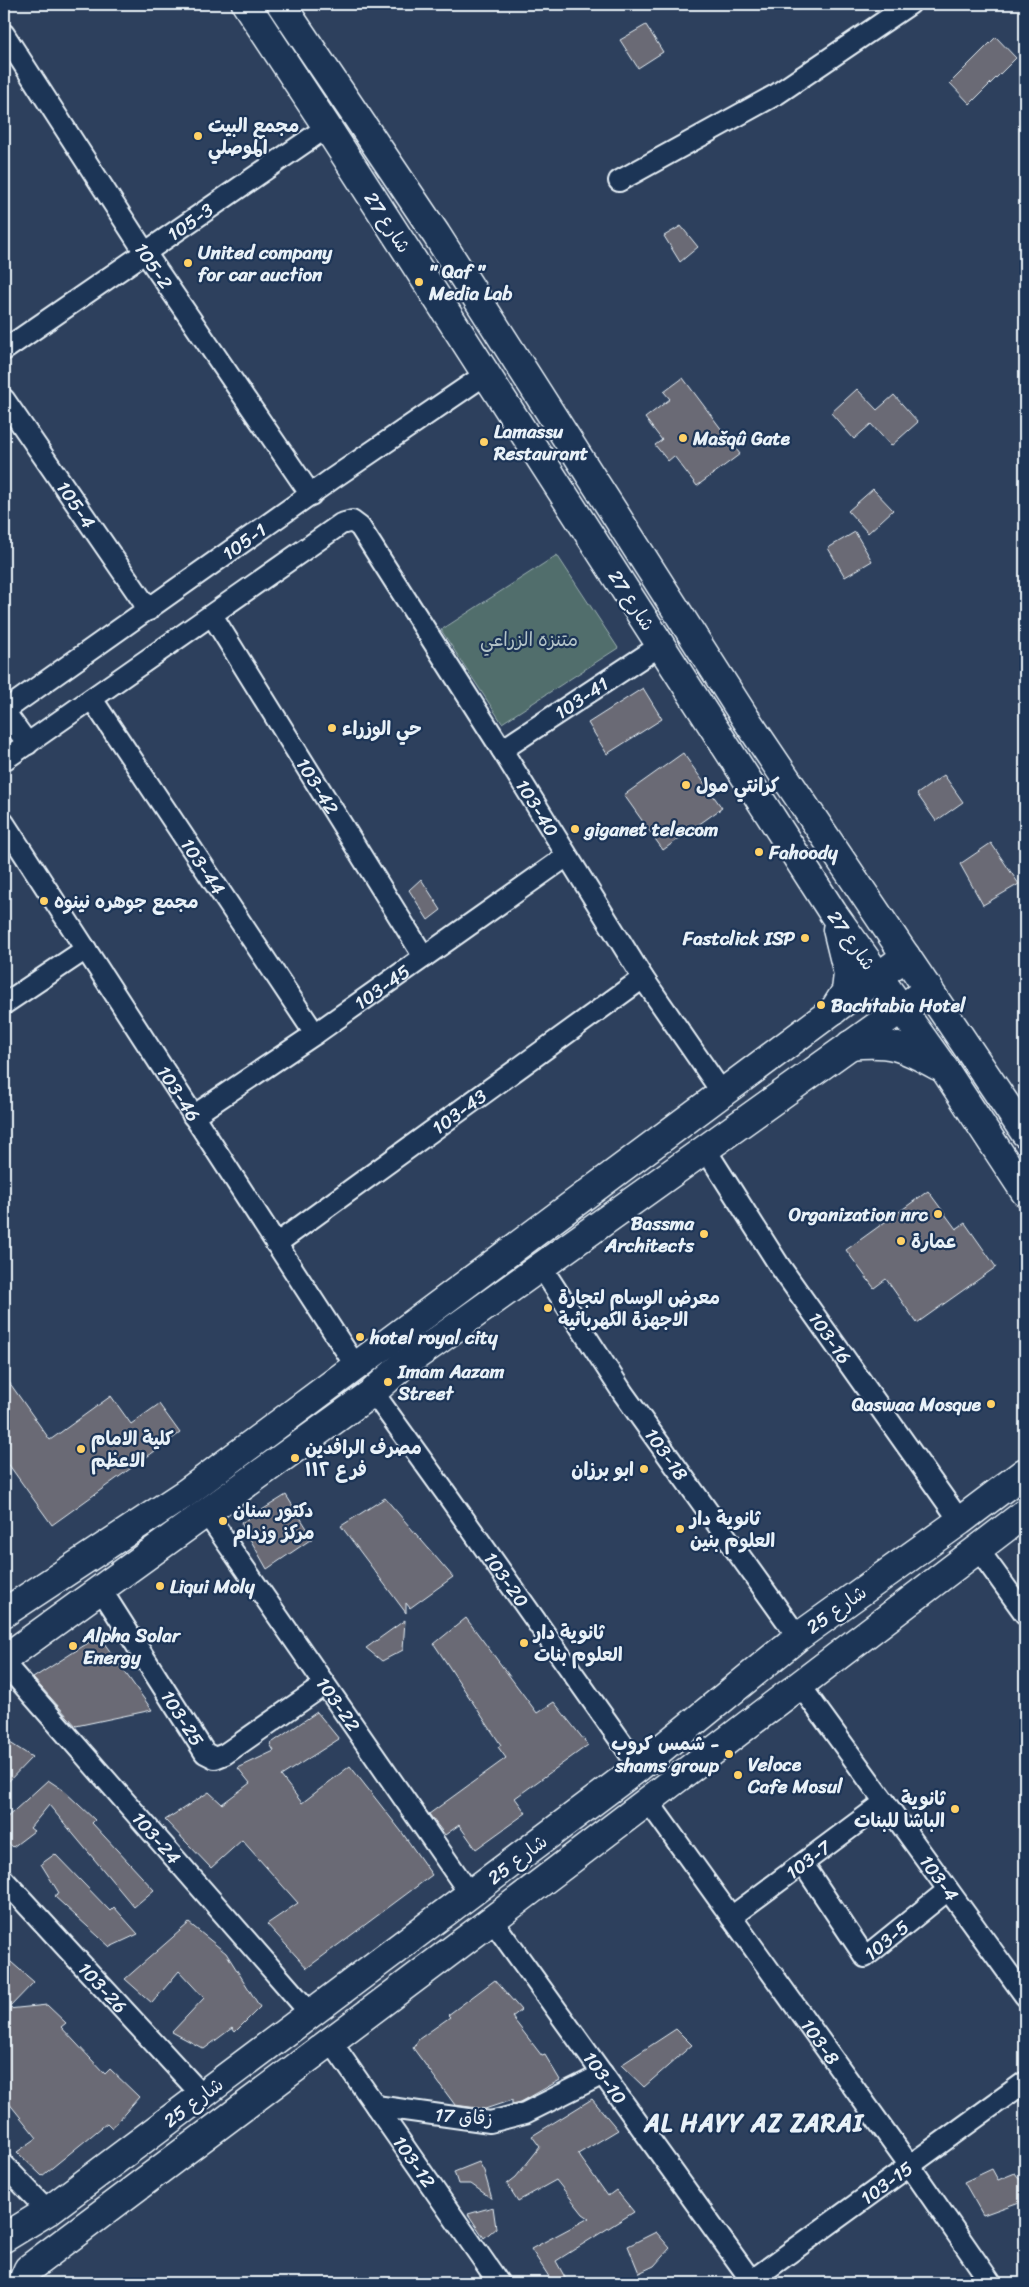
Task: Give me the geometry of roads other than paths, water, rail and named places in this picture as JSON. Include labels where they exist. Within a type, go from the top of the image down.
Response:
[{"type":"main road","name":"شارع 27","points":[[246,4],[833,913],[945,1070],[1025,1192]]},
{"type":"main road","name":"شارع 27","points":[[280,4],[436,234],[746,718],[1025,1133]]},
{"type":"main road","points":[[833,913],[848,974],[846,991],[834,1010]]},
{"type":"main road","points":[[4,1613],[186,1492],[906,956]]},
{"type":"main road","points":[[4,1659],[100,1588],[207,1514],[373,1392],[402,1366],[542,1268],[900,1008],[929,989]]},
{"type":"main road","points":[[850,1045],[880,1043],[902,1046],[945,1070]]},
{"type":"main road","name":"شارع 25","points":[[4,2238],[48,2211],[311,2014],[639,1767],[798,1637],[1025,1472]]},
{"type":"main road","name":"شارع 25","points":[[31,2278],[330,2040],[492,1920],[1025,1513]]},
{"type":"main road","points":[[4,2238],[16,2242],[24,2250],[31,2278]]},
{"type":"street","points":[[619,182],[777,94],[910,4]]},
{"type":"street","name":"105-2","points":[[4,34],[144,251],[311,495]]},
{"type":"street","name":"105-3","points":[[4,350],[144,251],[327,127]]},
{"type":"street","name":"105-1","points":[[4,711],[486,374]]},
{"type":"street","name":"105-4","points":[[4,399],[149,610]]},
{"type":"street","name":"103-40","points":[[212,615],[341,524],[352,521],[360,527],[502,750],[642,978],[723,1094]]},
{"type":"street","points":[[4,760],[212,615]]},
{"type":"street","name":"103-42","points":[[212,615],[424,957]]},
{"type":"street","name":"103-41","points":[[502,750],[661,645]]},
{"type":"street","name":"103-44","points":[[92,699],[315,1034]]},
{"type":"street","points":[[4,711],[28,744]]},
{"type":"street","name":"103-46","points":[[4,823],[355,1365]]},
{"type":"street","name":"103-45","points":[[193,1116],[315,1034],[567,856]]},
{"type":"street","points":[[4,1004],[86,949]]},
{"type":"street","name":"103-43","points":[[276,1244],[642,978]]},
{"type":"street","name":"103-16","points":[[706,1150],[780,1265],[960,1521]]},
{"type":"street","name":"103-18","points":[[542,1268],[623,1393],[798,1637]]},
{"type":"street","name":"103-20","points":[[373,1392],[639,1767]]},
{"type":"street","name":"103-22","points":[[207,1514],[470,1894]]},
{"type":"street","points":[[978,1549],[1025,1614]]},
{"type":"street","name":"103-25","points":[[100,1588],[205,1754],[215,1758],[226,1754],[324,1685]]},
{"type":"street","name":"103-24","points":[[4,1663],[311,2014]]},
{"type":"street","name":"103-4","points":[[800,1685],[1025,1996]]},
{"type":"street","name":"103-8","points":[[648,1801],[910,2166],[991,2283]]},
{"type":"street","name":"103-7","points":[[731,1917],[885,1802]]},
{"type":"street","name":"103-5","points":[[802,1864],[865,1957],[948,1890]]},
{"type":"street","name":"103-26","points":[[4,1880],[202,2095]]},
{"type":"street","name":"103-10","points":[[492,1920],[751,2282]]},
{"type":"street","name":"103-12","points":[[330,2040],[499,2283]]},
{"type":"street","name":"زقاق 17","points":[[376,2106],[490,2122],[525,2113],[603,2074]]},
{"type":"street","name":"103-15","points":[[751,2282],[1025,2082]]},
{"type":"street","points":[[4,2165],[48,2211]]},
{"type":"place","name":"مجمع البيت الموصلي","points":[[198,136]]},
{"type":"place","name":"United company for car auction","points":[[188,263]]},
{"type":"place","name":"\" Qaf \" Media Lab","points":[[419,282]]},
{"type":"place","name":"Mašqû Gate","points":[[683,438]]},
{"type":"place","name":"Lamassu Restaurant","points":[[484,442]]},
{"type":"place","name":"حي الوزراء","points":[[332,728]]},
{"type":"place","name":"كرانتي مول","points":[[686,785]]},
{"type":"place","name":"giganet telecom","points":[[575,829]]},
{"type":"place","name":"Fahoody","points":[[759,852]]},
{"type":"place","name":"مجمع جوهره نينوه","points":[[44,901]]},
{"type":"place","name":"Fastclick ISP","points":[[805,938]]},
{"type":"place","name":"Bachtabia Hotel","points":[[821,1005]]},
{"type":"place","name":"Organization nrc","points":[[938,1214]]},
{"type":"place","name":"Bassma Architects","points":[[704,1234]]},
{"type":"place","name":"عمارة","points":[[901,1241]]},
{"type":"place","name":"معرض الوسام لتجارة الاجهزة الكهربائية","points":[[548,1308]]},
{"type":"place","name":"hotel royal city","points":[[360,1337]]},
{"type":"place","name":"Imam Aazam Street","points":[[388,1382]]},
{"type":"place","name":"Qaswaa Mosque","points":[[991,1404]]},
{"type":"place","name":"كلية الامام الاعظم","points":[[81,1449]]},
{"type":"place","name":"مصرف الرافدين فرع ١١٢","points":[[295,1458]]},
{"type":"place","name":"ابو برزان","points":[[644,1469]]},
{"type":"place","name":"دكتور سنان مركز وزدام","points":[[223,1521]]},
{"type":"place","name":"ثانوية دار العلوم بنين","points":[[680,1529]]},
{"type":"place","name":"Liqui Moly","points":[[160,1586]]},
{"type":"place","name":"ثانوية دار العلوم بنات","points":[[524,1643]]},
{"type":"place","name":"Alpha Solar Energy","points":[[73,1646]]},
{"type":"place","name":"شمس كروب - shams group","points":[[729,1754]]},
{"type":"place","name":"Veloce Cafe Mosul","points":[[738,1775]]},
{"type":"place","name":"ثانوية الباشا للبنات","points":[[955,1809]]},
{"type":"district","name":"AL HAYY AZ ZARAI","points":[[754,2123]]},
{"type":"park label","name":"متنزه الزراعي","points":[[529,639]]}]
